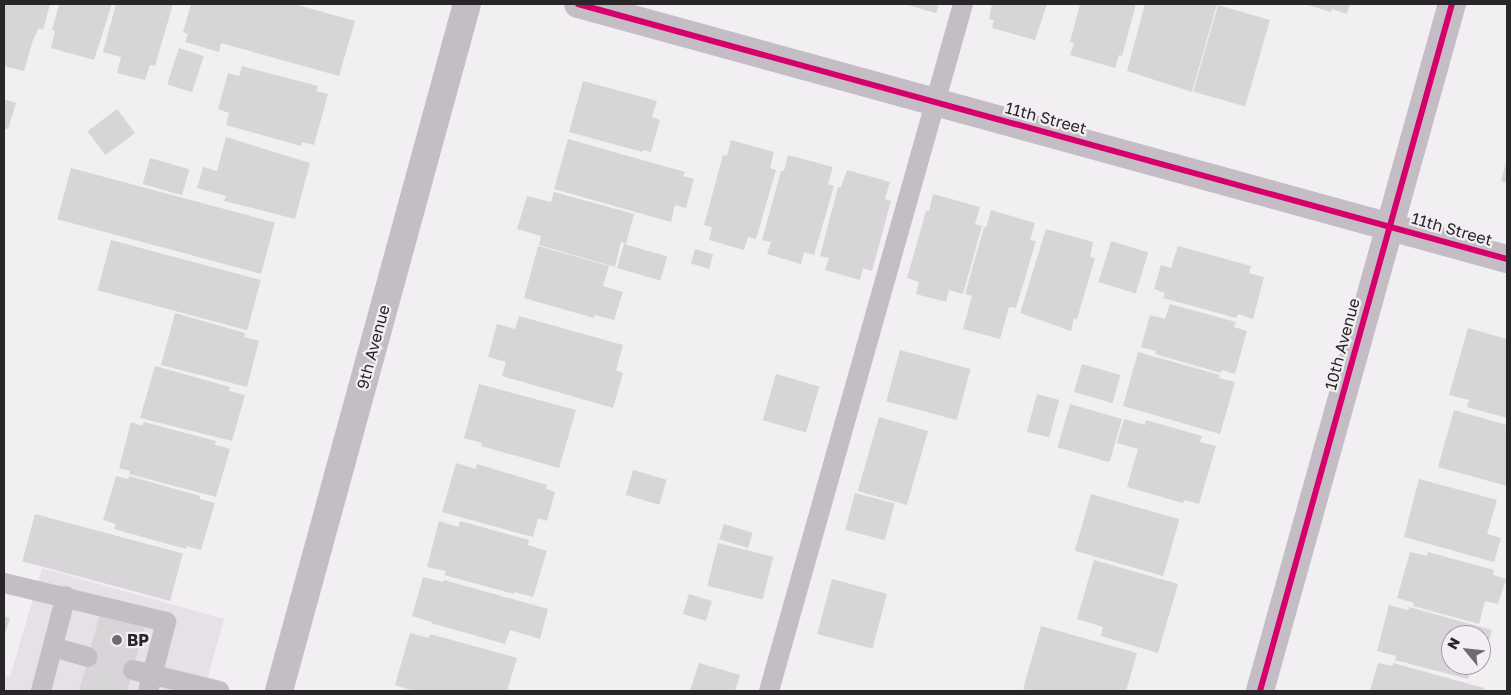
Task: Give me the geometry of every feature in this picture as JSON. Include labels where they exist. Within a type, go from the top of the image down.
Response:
[{"type":"street","name":"9th Avenue","points":[[279,691],[467,4]]},
{"type":"street","name":"11th Street","points":[[578,4],[1507,259]]},
{"type":"street","name":"10th Avenue","points":[[1260,691],[1452,4]]},
{"type":"lane","points":[[769,691],[963,4]]},
{"type":"lane","points":[[4,583],[66,596],[166,622],[151,683]]},
{"type":"lane","points":[[41,691],[66,596]]},
{"type":"lane","points":[[53,647],[88,658]]},
{"type":"lane","points":[[133,670],[151,683],[219,691]]},
{"type":"shaded area","points":[[42,568],[224,619],[204,691],[4,691],[4,676],[10,677]]},
{"type":"building","points":[[4,4],[50,4],[43,30],[39,28],[33,40],[24,71],[4,66]]},
{"type":"building","points":[[59,4],[112,4],[94,60],[51,48],[55,31],[52,30]]},
{"type":"building","points":[[116,4],[173,4],[155,66],[150,65],[145,80],[117,73],[121,57],[103,52]]},
{"type":"building","points":[[191,4],[294,4],[355,21],[339,76],[221,43],[219,52],[185,42],[188,34],[183,32]]},
{"type":"building","points":[[904,4],[939,4],[936,13]]},
{"type":"building","points":[[992,4],[1047,4],[1035,40],[992,28],[994,20],[989,19]]},
{"type":"building","points":[[1080,4],[1136,4],[1122,56],[1119,55],[1115,68],[1070,55],[1074,43],[1070,42]]},
{"type":"building","points":[[1145,4],[1217,4],[1192,92],[1127,71]]},
{"type":"building","points":[[1304,4],[1350,4],[1347,14],[1332,9],[1331,12]]},
{"type":"building","points":[[1218,5],[1270,20],[1245,106],[1193,92]]},
{"type":"building","points":[[179,48],[204,56],[192,92],[167,84]]},
{"type":"building","points":[[242,66],[318,86],[316,91],[328,94],[314,145],[302,142],[301,146],[226,125],[229,113],[218,109],[228,73],[239,76]]},
{"type":"building","points":[[583,81],[657,101],[652,117],[660,120],[651,152],[643,150],[642,152],[569,132]]},
{"type":"building","points":[[4,99],[16,103],[8,129],[4,128]]},
{"type":"building","points":[[117,109],[135,133],[106,155],[87,131]]},
{"type":"building","points":[[226,137],[310,163],[295,219],[224,201],[226,196],[197,188],[203,167],[217,171]]},
{"type":"building","points":[[568,139],[685,172],[683,176],[694,179],[686,208],[675,205],[671,222],[554,189]]},
{"type":"building","points":[[731,140],[774,152],[770,168],[776,170],[756,239],[748,237],[744,250],[709,240],[712,227],[704,225],[723,155],[727,156]]},
{"type":"building","points":[[788,155],[833,167],[828,184],[834,186],[814,255],[804,252],[801,264],[767,254],[771,242],[762,240],[781,171],[784,171]]},
{"type":"building","points":[[150,158],[189,169],[182,195],[143,184]]},
{"type":"building","points":[[1507,159],[1507,183],[1501,181]]},
{"type":"building","points":[[71,168],[275,223],[261,274],[57,219]]},
{"type":"building","points":[[847,170],[890,182],[885,199],[891,201],[872,271],[863,268],[860,280],[825,270],[829,258],[820,256],[838,187],[841,187]]},
{"type":"building","points":[[554,192],[634,214],[626,244],[621,242],[615,267],[539,245],[541,236],[517,229],[527,196],[551,202]]},
{"type":"building","points":[[933,194],[980,207],[975,224],[982,226],[963,294],[949,290],[946,302],[916,294],[919,282],[907,278],[926,211],[929,211]]},
{"type":"building","points":[[991,210],[1035,223],[1030,240],[1036,241],[1016,308],[1009,307],[1000,339],[963,329],[972,296],[965,294],[984,227],[986,228]]},
{"type":"building","points":[[1046,229],[1093,242],[1090,257],[1095,258],[1077,319],[1074,318],[1071,331],[1020,313]]},
{"type":"building","points":[[111,240],[261,280],[247,330],[98,290]]},
{"type":"building","points":[[1111,241],[1148,252],[1136,294],[1098,282]]},
{"type":"building","points":[[624,244],[667,256],[660,280],[617,268]]},
{"type":"building","points":[[538,246],[609,266],[603,286],[623,292],[614,320],[595,315],[594,318],[524,298]]},
{"type":"building","points":[[1178,246],[1251,266],[1249,273],[1264,277],[1253,319],[1238,314],[1236,318],[1163,298],[1165,293],[1154,289],[1161,265],[1171,268]]},
{"type":"building","points":[[695,249],[713,254],[709,269],[691,263]]},
{"type":"building","points":[[1170,304],[1236,322],[1234,327],[1247,331],[1235,374],[1222,370],[1221,373],[1155,354],[1156,351],[1141,347],[1150,315],[1165,319]]},
{"type":"building","points":[[175,313],[245,333],[244,337],[259,341],[247,387],[161,365]]},
{"type":"building","points":[[519,316],[623,345],[616,370],[623,373],[613,408],[502,376],[506,362],[488,357],[497,324],[515,329]]},
{"type":"building","points":[[1468,328],[1507,339],[1507,418],[1467,407],[1469,400],[1449,395]]},
{"type":"building","points":[[900,350],[971,369],[957,420],[886,401]]},
{"type":"building","points":[[1138,352],[1220,375],[1219,378],[1235,382],[1220,434],[1123,406]]},
{"type":"building","points":[[1082,364],[1120,375],[1112,403],[1074,392]]},
{"type":"building","points":[[155,366],[230,387],[229,391],[245,395],[232,441],[140,418]]},
{"type":"building","points":[[776,374],[819,386],[806,433],[763,420]]},
{"type":"building","points":[[479,384],[576,410],[559,468],[481,446],[482,443],[464,438]]},
{"type":"building","points":[[1037,394],[1059,400],[1049,438],[1027,432]]},
{"type":"building","points":[[1070,404],[1122,419],[1110,462],[1058,447]]},
{"type":"building","points":[[1454,410],[1507,425],[1507,486],[1438,467]]},
{"type":"building","points":[[879,417],[928,431],[907,505],[858,491]]},
{"type":"building","points":[[1124,419],[1145,425],[1146,420],[1202,436],[1200,442],[1216,446],[1199,504],[1184,500],[1183,503],[1127,487],[1138,449],[1117,443]]},
{"type":"building","points":[[131,422],[142,426],[144,422],[216,441],[215,445],[230,449],[216,497],[129,474],[130,471],[119,468]]},
{"type":"building","points":[[456,463],[476,469],[477,464],[547,485],[546,489],[555,492],[547,521],[538,518],[533,537],[442,512]]},
{"type":"building","points":[[633,470],[667,480],[659,505],[626,495]]},
{"type":"building","points":[[116,476],[128,479],[129,476],[200,496],[200,499],[215,503],[201,550],[187,546],[186,549],[114,529],[116,524],[103,520]]},
{"type":"building","points":[[1419,479],[1497,500],[1487,534],[1501,538],[1494,562],[1404,537]]},
{"type":"building","points":[[855,493],[895,504],[885,540],[845,530]]},
{"type":"building","points":[[1091,494],[1179,519],[1163,576],[1075,551]]},
{"type":"building","points":[[35,514],[183,554],[170,601],[22,561]]},
{"type":"building","points":[[439,521],[458,527],[460,521],[529,540],[528,545],[547,551],[533,597],[514,592],[514,594],[444,575],[446,571],[427,567]]},
{"type":"building","points":[[724,524],[753,533],[748,548],[719,539]]},
{"type":"building","points":[[718,543],[773,557],[763,599],[707,586]]},
{"type":"building","points":[[1410,552],[1427,556],[1428,552],[1494,570],[1493,575],[1506,579],[1498,604],[1485,601],[1479,624],[1413,606],[1414,603],[1397,598]]},
{"type":"building","points":[[1094,560],[1178,584],[1158,653],[1101,636],[1103,627],[1077,619]]},
{"type":"building","points":[[423,577],[443,582],[444,580],[548,609],[540,639],[510,630],[505,644],[412,616]]},
{"type":"building","points":[[832,579],[887,594],[872,649],[817,634]]},
{"type":"building","points":[[689,594],[712,601],[706,621],[683,614]]},
{"type":"building","points":[[1389,605],[1408,610],[1409,607],[1474,625],[1441,625],[1441,672],[1395,660],[1396,656],[1377,651]]},
{"type":"building","name":"BP","points":[[101,610],[146,623],[127,691],[79,691]]},
{"type":"building","points":[[4,616],[10,618],[4,637]]},
{"type":"building","points":[[1041,626],[1137,653],[1126,691],[1031,691],[1023,689]]},
{"type":"building","points":[[410,633],[429,638],[430,634],[517,658],[507,691],[414,691],[395,685]]},
{"type":"building","points":[[699,663],[740,675],[735,691],[690,691]]},
{"type":"building","points":[[1378,663],[1392,666],[1393,663],[1484,688],[1483,691],[1370,691]]},
{"type":"building","points":[[1453,675],[1469,675],[1468,679]]},
{"type":"cycle path","points":[[578,4],[1507,259]]},
{"type":"cycle path","points":[[1260,691],[1452,4]]},
{"type":"place","name":"BP","points":[[117,640]]}]
